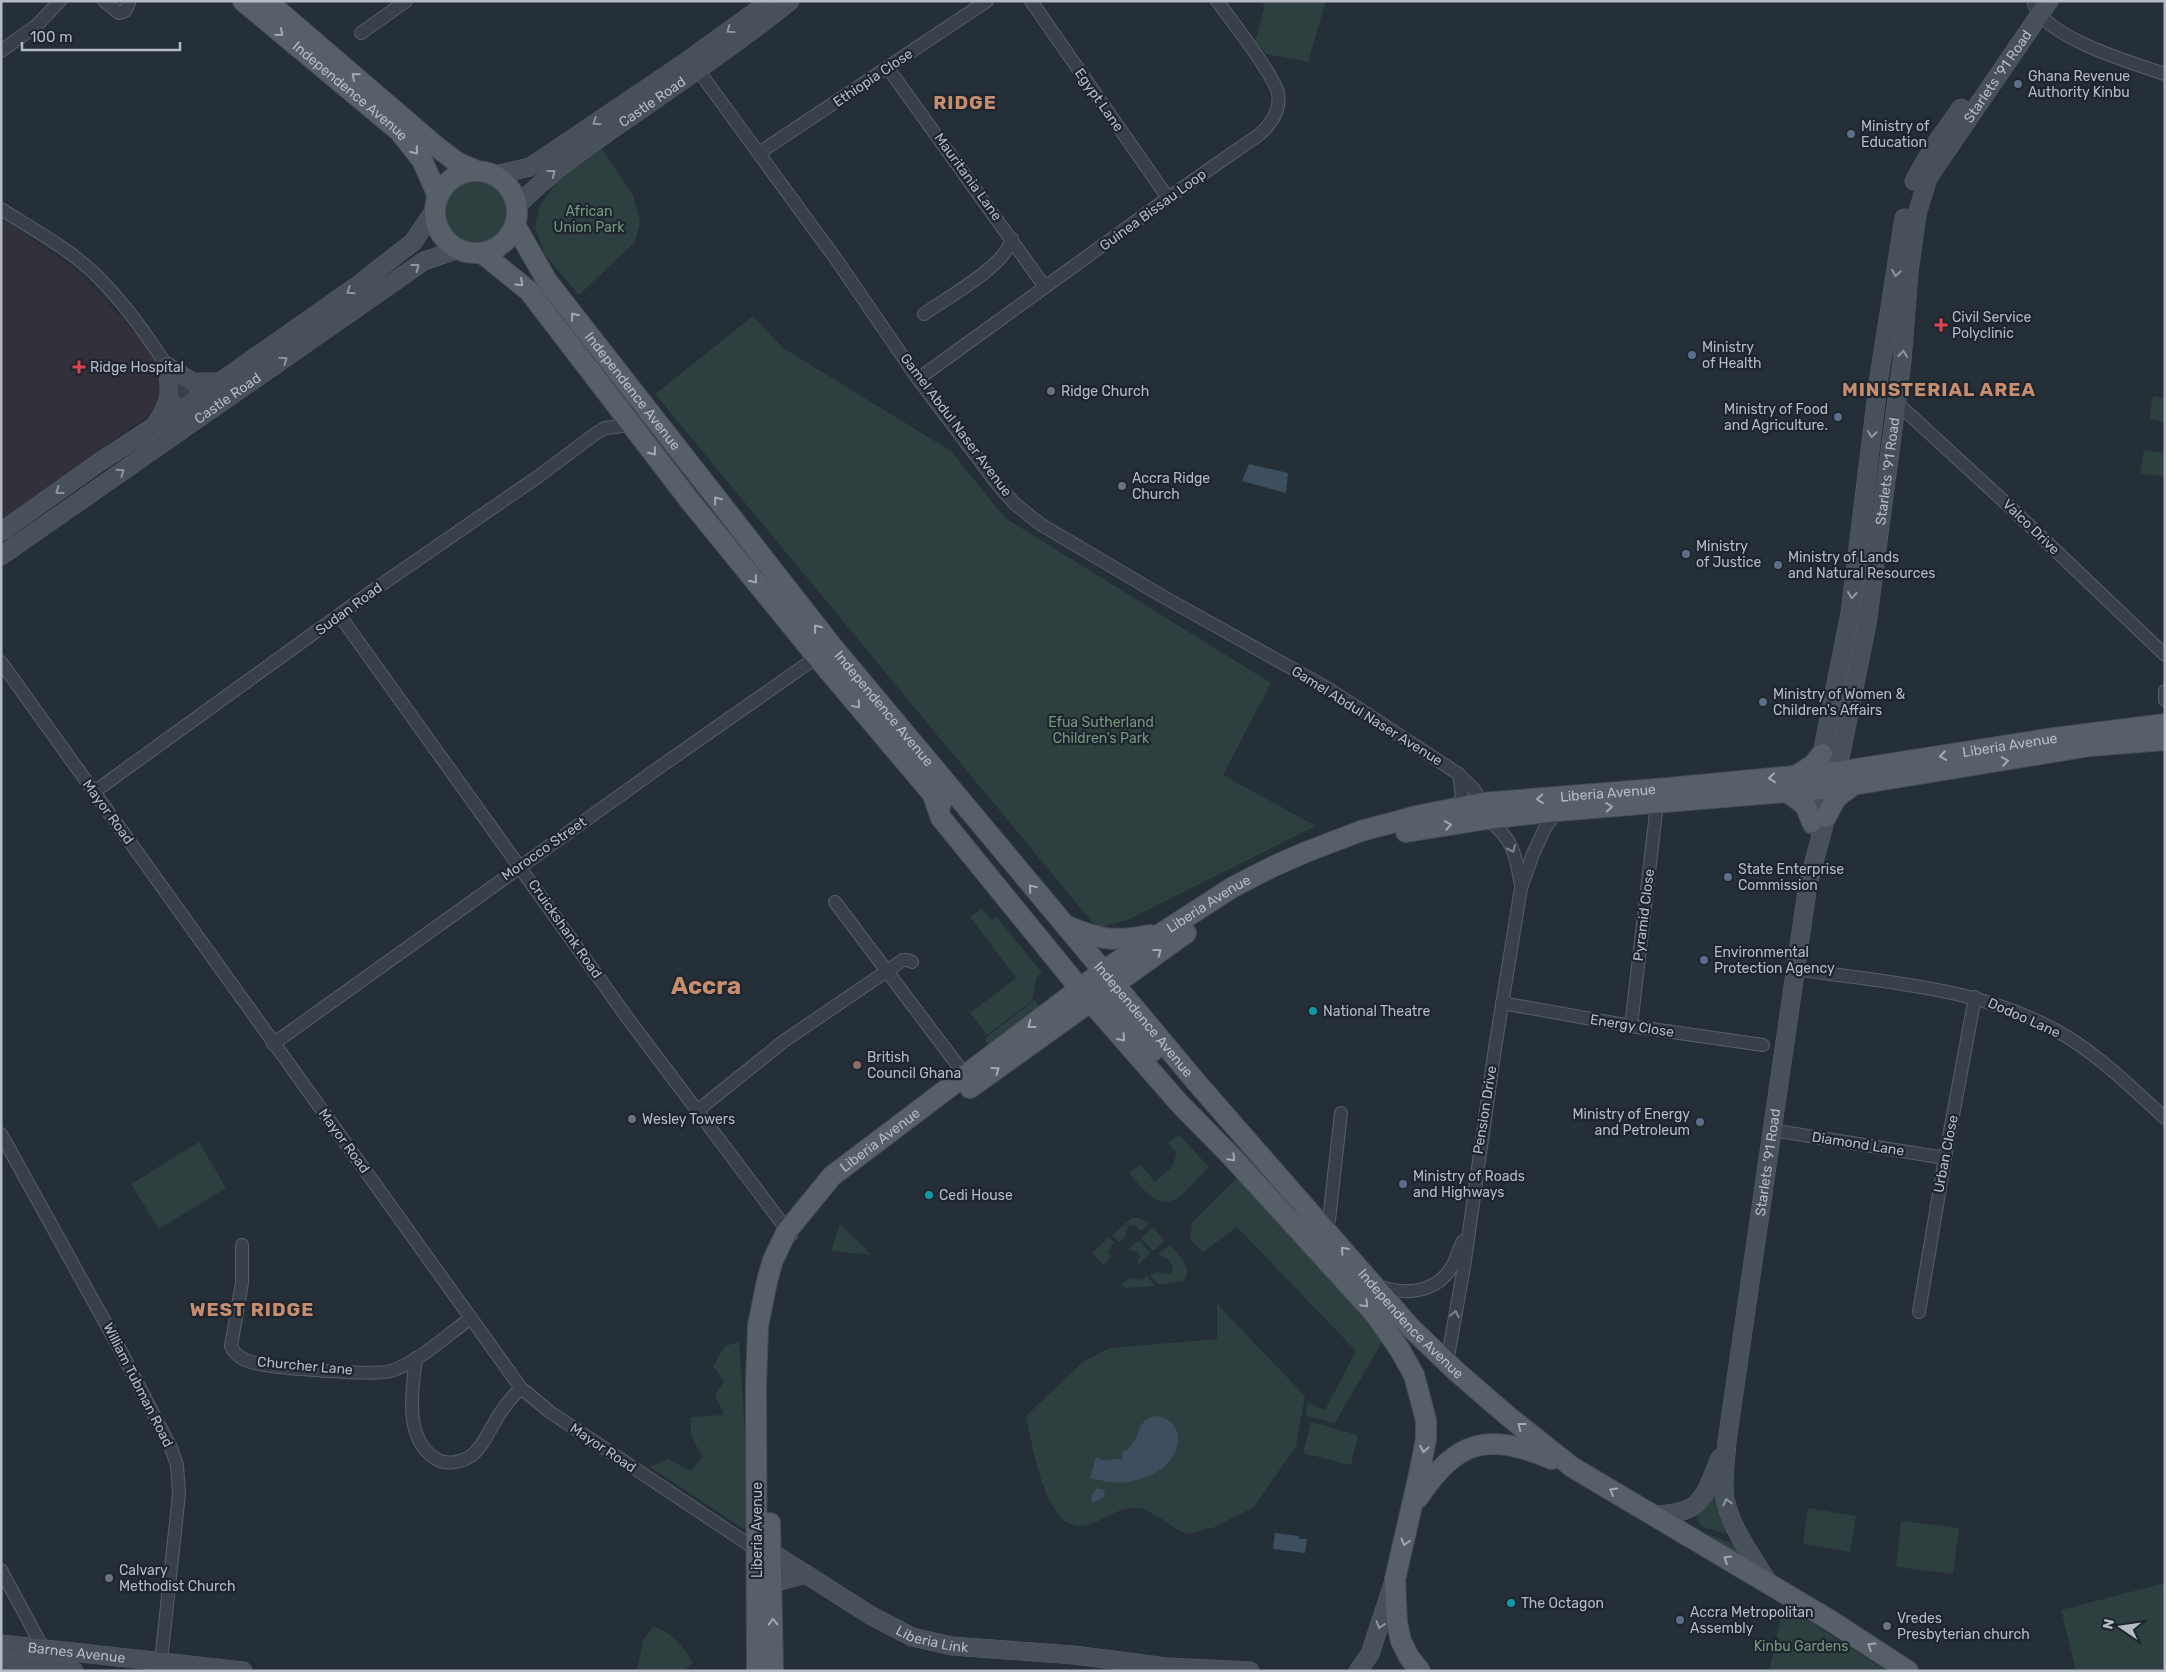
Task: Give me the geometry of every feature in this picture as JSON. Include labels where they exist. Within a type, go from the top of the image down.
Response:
[{"type":"main road","name":"Independence Avenue","points":[[243,1],[399,131],[422,160],[436,203]]},
{"type":"main road","name":"Independence Avenue","points":[[268,1],[437,147],[458,162],[475,170]]},
{"type":"main road","name":"Castle Road","points":[[495,175],[530,167],[690,59],[770,1]]},
{"type":"main road","name":"Castle Road","points":[[516,215],[538,184],[567,161],[698,70],[790,1]]},
{"type":"main road","name":"Starlets '91 Road","points":[[1830,777],[1879,377],[1904,216],[1910,190],[1934,146],[2039,5]]},
{"type":"main road","name":"Starlets '91 Road","points":[[1769,1584],[1733,1524],[1725,1499],[1724,1479],[1727,1441],[1819,819],[1866,624],[1902,361],[1917,214],[1923,192],[1938,162],[2039,5]]},
{"type":"main road","points":[[475,170],[495,175],[506,183],[513,193],[516,215],[510,235],[503,244],[482,253],[470,253],[458,249],[446,240],[437,226],[436,203],[447,182],[460,173],[475,170]]},
{"type":"main road","name":"Castle Road","points":[[1,532],[155,425],[190,403],[395,257],[412,242],[436,203]]},
{"type":"main road","name":"Independence Avenue","points":[[516,215],[547,281],[819,631],[1063,925],[1097,986],[1178,1103],[1232,1157],[1375,1314],[1400,1350],[1414,1376],[1426,1420],[1426,1440],[1395,1579],[1397,1623],[1401,1641],[1409,1657],[1420,1671]]},
{"type":"main road","name":"Castle Road","points":[[1,556],[424,261],[458,249]]},
{"type":"main road","name":"Independence Avenue","points":[[482,253],[529,291],[690,501],[817,657],[1097,986],[1222,1113],[1411,1328],[1509,1417],[1572,1467],[1769,1584],[1908,1671]]},
{"type":"main road","points":[[167,366],[193,382],[219,382]]},
{"type":"main road","points":[[155,425],[164,412],[170,393],[167,366]]},
{"type":"main road","points":[[1879,377],[1890,386],[1888,422],[1892,435]]},
{"type":"main road","name":"Liberia Avenue","points":[[791,1235],[819,1205],[861,1167],[1097,986],[1164,932],[1233,887],[1306,852],[1361,831],[1456,808],[1485,811],[1557,811],[1657,804],[1791,784],[2048,738],[2165,724]]},
{"type":"main road","name":"Liberia Avenue","points":[[1830,777],[2090,746],[2165,740]]},
{"type":"main road","points":[[1813,765],[1830,777],[1836,798],[1819,819],[1805,805],[1791,784],[1813,765]]},
{"type":"main road","name":"Liberia Avenue","points":[[757,1671],[764,1551],[770,1315],[778,1278],[791,1235],[832,1176],[965,1075],[1097,986],[1250,892],[1308,864],[1358,845],[1485,811],[1791,784]]},
{"type":"main road","points":[[1063,925],[1093,937],[1111,940],[1125,940],[1164,932]]},
{"type":"main road","name":"Starlets '91 Road","points":[[1653,1515],[1674,1515],[1698,1504],[1706,1492],[1727,1441]]},
{"type":"main road","points":[[1413,1504],[1443,1465],[1470,1449],[1487,1444],[1515,1445],[1572,1467]]},
{"type":"main road","name":"Liberia Avenue","points":[[764,1551],[772,1583],[773,1671]]},
{"type":"main road","name":"Liberia Link","points":[[764,1551],[806,1574],[870,1615],[912,1637],[952,1646],[1074,1655],[1159,1666]]},
{"type":"main road","points":[[772,1583],[806,1574]]},
{"type":"main road","points":[[1358,1671],[1370,1654],[1395,1579]]},
{"type":"main road","name":"Barnes Avenue","points":[[1,1644],[243,1671]]},
{"type":"main road","points":[[1074,1655],[1088,1664],[1092,1671]]},
{"type":"main road","name":"Barnes Avenue","points":[[1,1663],[74,1671]]},
{"type":"main road","points":[[1120,1671],[1159,1666],[1250,1671]]},
{"type":"street","points":[[1,52],[36,26],[60,1]]},
{"type":"street","points":[[104,1],[119,13],[125,11],[129,3]]},
{"type":"street","points":[[361,34],[406,1]]},
{"type":"street","name":"Ethiopia Close","points":[[759,153],[987,1]]},
{"type":"street","name":"Egypt Lane","points":[[1031,1],[1168,198]]},
{"type":"street","name":"Guinea Bissau Loop","points":[[918,379],[1168,198],[1260,134],[1271,124],[1276,114],[1278,93],[1275,84],[1217,1]]},
{"type":"street","points":[[2039,5],[2059,30],[2094,49],[2165,74]]},
{"type":"street","name":"Mauritania Lane","points":[[888,68],[1045,287]]},
{"type":"street","name":"Gamel Abdul Naser Avenue","points":[[698,70],[838,262],[918,379],[999,486],[1015,504],[1040,524],[1213,626],[1329,689],[1459,774],[1472,788],[1485,811]]},
{"type":"street","points":[[1,209],[53,242],[98,276],[135,321],[167,366],[200,419]]},
{"type":"street","points":[[924,314],[990,268],[1004,256],[1012,239]]},
{"type":"street","points":[[605,428],[614,402]]},
{"type":"street","name":"Valco Drive","points":[[1896,402],[2165,654]]},
{"type":"street","name":"Sudan Road","points":[[94,792],[605,428],[631,425]]},
{"type":"street","name":"Cruickshank Road","points":[[340,616],[628,1020],[791,1235]]},
{"type":"street","name":"Morocco Street","points":[[273,1044],[520,866],[817,657]]},
{"type":"street","name":"Mayor Road","points":[[1,662],[521,1388],[550,1412],[764,1551]]},
{"type":"street","points":[[2165,691],[2165,700]]},
{"type":"street","points":[[1456,808],[1462,796],[1459,774]]},
{"type":"street","name":"Pyramid Close","points":[[1631,1026],[1657,804]]},
{"type":"street","name":"Pension Drive","points":[[1485,811],[1502,830],[1515,853],[1522,888]]},
{"type":"street","name":"Pension Drive","points":[[1447,1362],[1464,1267],[1467,1232],[1502,1003],[1522,888],[1537,845],[1545,828],[1557,811]]},
{"type":"street","points":[[835,902],[965,1075]]},
{"type":"street","points":[[697,1111],[784,1041],[904,960],[912,962]]},
{"type":"street","name":"Dodoo Lane","points":[[1796,969],[1975,997],[2018,1012],[2069,1038],[2113,1070],[2165,1118]]},
{"type":"street","name":"Urban Close","points":[[1919,1312],[1975,997]]},
{"type":"street","name":"Energy Close","points":[[1502,1003],[1631,1026],[1763,1045]]},
{"type":"street","points":[[1329,1220],[1341,1113]]},
{"type":"street","name":"Diamond Lane","points":[[1772,1130],[1945,1158]]},
{"type":"street","name":"William Tubman Road","points":[[1,1134],[116,1342],[171,1448],[177,1466],[179,1494],[161,1661]]},
{"type":"street","points":[[1372,1284],[1388,1290],[1408,1293],[1432,1287],[1453,1264],[1467,1232]]},
{"type":"street","name":"Churcher Lane","points":[[242,1245],[242,1283],[231,1341],[234,1351],[238,1356],[255,1364],[389,1372],[416,1358],[471,1318]]},
{"type":"street","points":[[416,1358],[412,1398],[412,1414],[416,1432],[426,1451],[442,1462],[456,1462],[471,1455],[484,1441],[508,1402],[521,1388]]},
{"type":"street","points":[[1,1570],[43,1648]]},
{"type":"shaded area","name":"Ridge Hospital","points":[[1,217],[76,270],[149,348],[165,386],[162,405],[1,521]]},
{"type":"green space","points":[[1258,1],[1326,1],[1308,62],[1266,54],[1255,42],[1265,5]]},
{"type":"green space","name":"African Union Park","points":[[601,147],[633,195],[640,221],[635,242],[579,295],[545,255],[535,228],[539,207],[554,185]]},
{"type":"green space","points":[[478,175],[491,178],[502,185],[509,196],[512,209],[509,222],[502,233],[491,240],[478,243],[465,240],[454,233],[447,222],[444,209],[447,196],[454,185],[465,178]]},
{"type":"green space","name":"Efua Sutherland Children's Park","points":[[753,316],[783,348],[951,451],[1005,518],[1271,683],[1223,775],[1316,826],[1128,920],[1097,928],[655,394]]},
{"type":"green space","points":[[2153,396],[2165,398],[2165,422],[2149,419]]},
{"type":"green space","points":[[2144,450],[2165,453],[2165,477],[2140,473]]},
{"type":"green space","points":[[982,908],[992,920],[997,917],[1042,973],[1036,978],[1032,1001],[987,1035],[970,1013],[1016,978],[970,917]]},
{"type":"green space","points":[[1035,1000],[1044,1012],[993,1051],[984,1039]]},
{"type":"green space","points":[[1179,1135],[1209,1167],[1178,1198],[1170,1202],[1162,1202],[1152,1197],[1129,1173],[1140,1164],[1155,1182],[1172,1167],[1177,1153],[1168,1143]]},
{"type":"green space","points":[[199,1142],[226,1188],[159,1229],[131,1184]]},
{"type":"green space","points":[[1239,1176],[1385,1337],[1335,1423],[1306,1416],[1307,1402],[1325,1410],[1356,1351],[1237,1227],[1203,1252],[1190,1239],[1192,1223]]},
{"type":"green space","points":[[1132,1218],[1139,1218],[1150,1223],[1141,1231],[1135,1225],[1128,1226],[1125,1237],[1119,1242],[1112,1235]]},
{"type":"green space","points":[[840,1224],[872,1255],[831,1251]]},
{"type":"green space","points":[[1153,1227],[1165,1241],[1153,1251],[1141,1238]]},
{"type":"green space","points":[[1109,1237],[1114,1243],[1108,1253],[1111,1257],[1103,1265],[1092,1253]]},
{"type":"green space","points":[[1139,1240],[1150,1253],[1139,1264],[1137,1262],[1140,1257],[1138,1252],[1127,1250]]},
{"type":"green space","points":[[1170,1245],[1184,1262],[1187,1271],[1186,1276],[1184,1281],[1159,1285],[1150,1275],[1157,1272],[1170,1274],[1173,1270],[1170,1262],[1158,1254]]},
{"type":"green space","points":[[1147,1276],[1155,1286],[1126,1288],[1121,1285],[1131,1278],[1141,1280]]},
{"type":"green space","points":[[1217,1304],[1305,1396],[1296,1446],[1254,1507],[1213,1528],[1185,1534],[1154,1514],[1135,1508],[1121,1510],[1088,1525],[1074,1525],[1061,1518],[1052,1504],[1037,1466],[1026,1416],[1084,1361],[1109,1348],[1217,1339]]},
{"type":"green space","points":[[739,1342],[751,1523],[744,1529],[650,1467],[668,1459],[691,1471],[702,1457],[691,1435],[691,1417],[724,1415],[715,1395],[724,1381],[713,1366],[725,1346]]},
{"type":"green space","points":[[1311,1422],[1358,1435],[1351,1465],[1303,1453]]},
{"type":"green space","points":[[1713,1491],[1717,1491],[1736,1536],[1702,1527],[1694,1513]]},
{"type":"green space","points":[[1808,1508],[1856,1516],[1850,1552],[1803,1544]]},
{"type":"green space","points":[[1901,1521],[1959,1528],[1953,1574],[1896,1567]]},
{"type":"green space","points":[[1702,1532],[1734,1544],[1745,1563],[1697,1538]]},
{"type":"green space","points":[[2165,1583],[2165,1671],[2076,1671],[2061,1610]]},
{"type":"green space","name":"Kinbu Gardens","points":[[1784,1605],[1885,1670],[1885,1671],[1769,1671]]},
{"type":"green space","points":[[653,1627],[671,1636],[693,1662],[684,1671],[637,1671],[643,1640]]},
{"type":"water","points":[[1249,464],[1288,473],[1286,493],[1242,481]]},
{"type":"water","points":[[1157,1416],[1172,1423],[1178,1435],[1178,1442],[1173,1457],[1165,1466],[1147,1477],[1122,1483],[1090,1478],[1096,1457],[1102,1460],[1123,1459],[1121,1454],[1131,1446],[1142,1424],[1146,1420]]},
{"type":"water","points":[[1097,1488],[1105,1490],[1104,1497],[1095,1502],[1091,1501],[1092,1495]]},
{"type":"water","points":[[1275,1533],[1307,1539],[1305,1553],[1273,1549]]},
{"type":"place","name":"Ghana Revenue Authority Kinbu","points":[[2018,84]]},
{"type":"place","name":"Ministry of Education","points":[[1851,134]]},
{"type":"place","name":"Civil Service Polyclinic","points":[[1941,325]]},
{"type":"place","name":"Ministry of Health","points":[[1692,355]]},
{"type":"place","name":"Ridge Hospital","points":[[79,367]]},
{"type":"place","name":"Ridge Church","points":[[1051,391]]},
{"type":"place","name":"Ministry of Food and Agriculture.","points":[[1838,417]]},
{"type":"place","name":"Accra Ridge Church","points":[[1122,486]]},
{"type":"place","name":"Ministry of Justice","points":[[1686,554]]},
{"type":"place","name":"Ministry of Lands and Natural Resources","points":[[1778,565]]},
{"type":"place","name":"Ministry of Women & Children's Affairs","points":[[1763,702]]},
{"type":"place","name":"State Enterprise Commission","points":[[1728,877]]},
{"type":"place","name":"Environmental Protection Agency","points":[[1704,960]]},
{"type":"place","name":"National Theatre","points":[[1313,1011]]},
{"type":"place","name":"British Council Ghana","points":[[857,1065]]},
{"type":"place","name":"Wesley Towers","points":[[632,1119]]},
{"type":"place","name":"Ministry of Energy and Petroleum","points":[[1700,1122]]},
{"type":"place","name":"Ministry of Roads and Highways","points":[[1403,1184]]},
{"type":"place","name":"Cedi House","points":[[929,1195]]},
{"type":"place","name":"Calvary Methodist Church","points":[[109,1578]]},
{"type":"place","name":"The Octagon","points":[[1511,1603]]},
{"type":"place","name":"Accra Metropolitan Assembly","points":[[1680,1620]]},
{"type":"place","name":"Vredes Presbyterian church","points":[[1887,1626]]},
{"type":"district","name":"RIDGE","points":[[965,102]]},
{"type":"district","name":"MINISTERIAL AREA","points":[[1939,389]]},
{"type":"district","name":"Accra","points":[[706,986]]},
{"type":"district","name":"WEST RIDGE","points":[[252,1309]]}]
